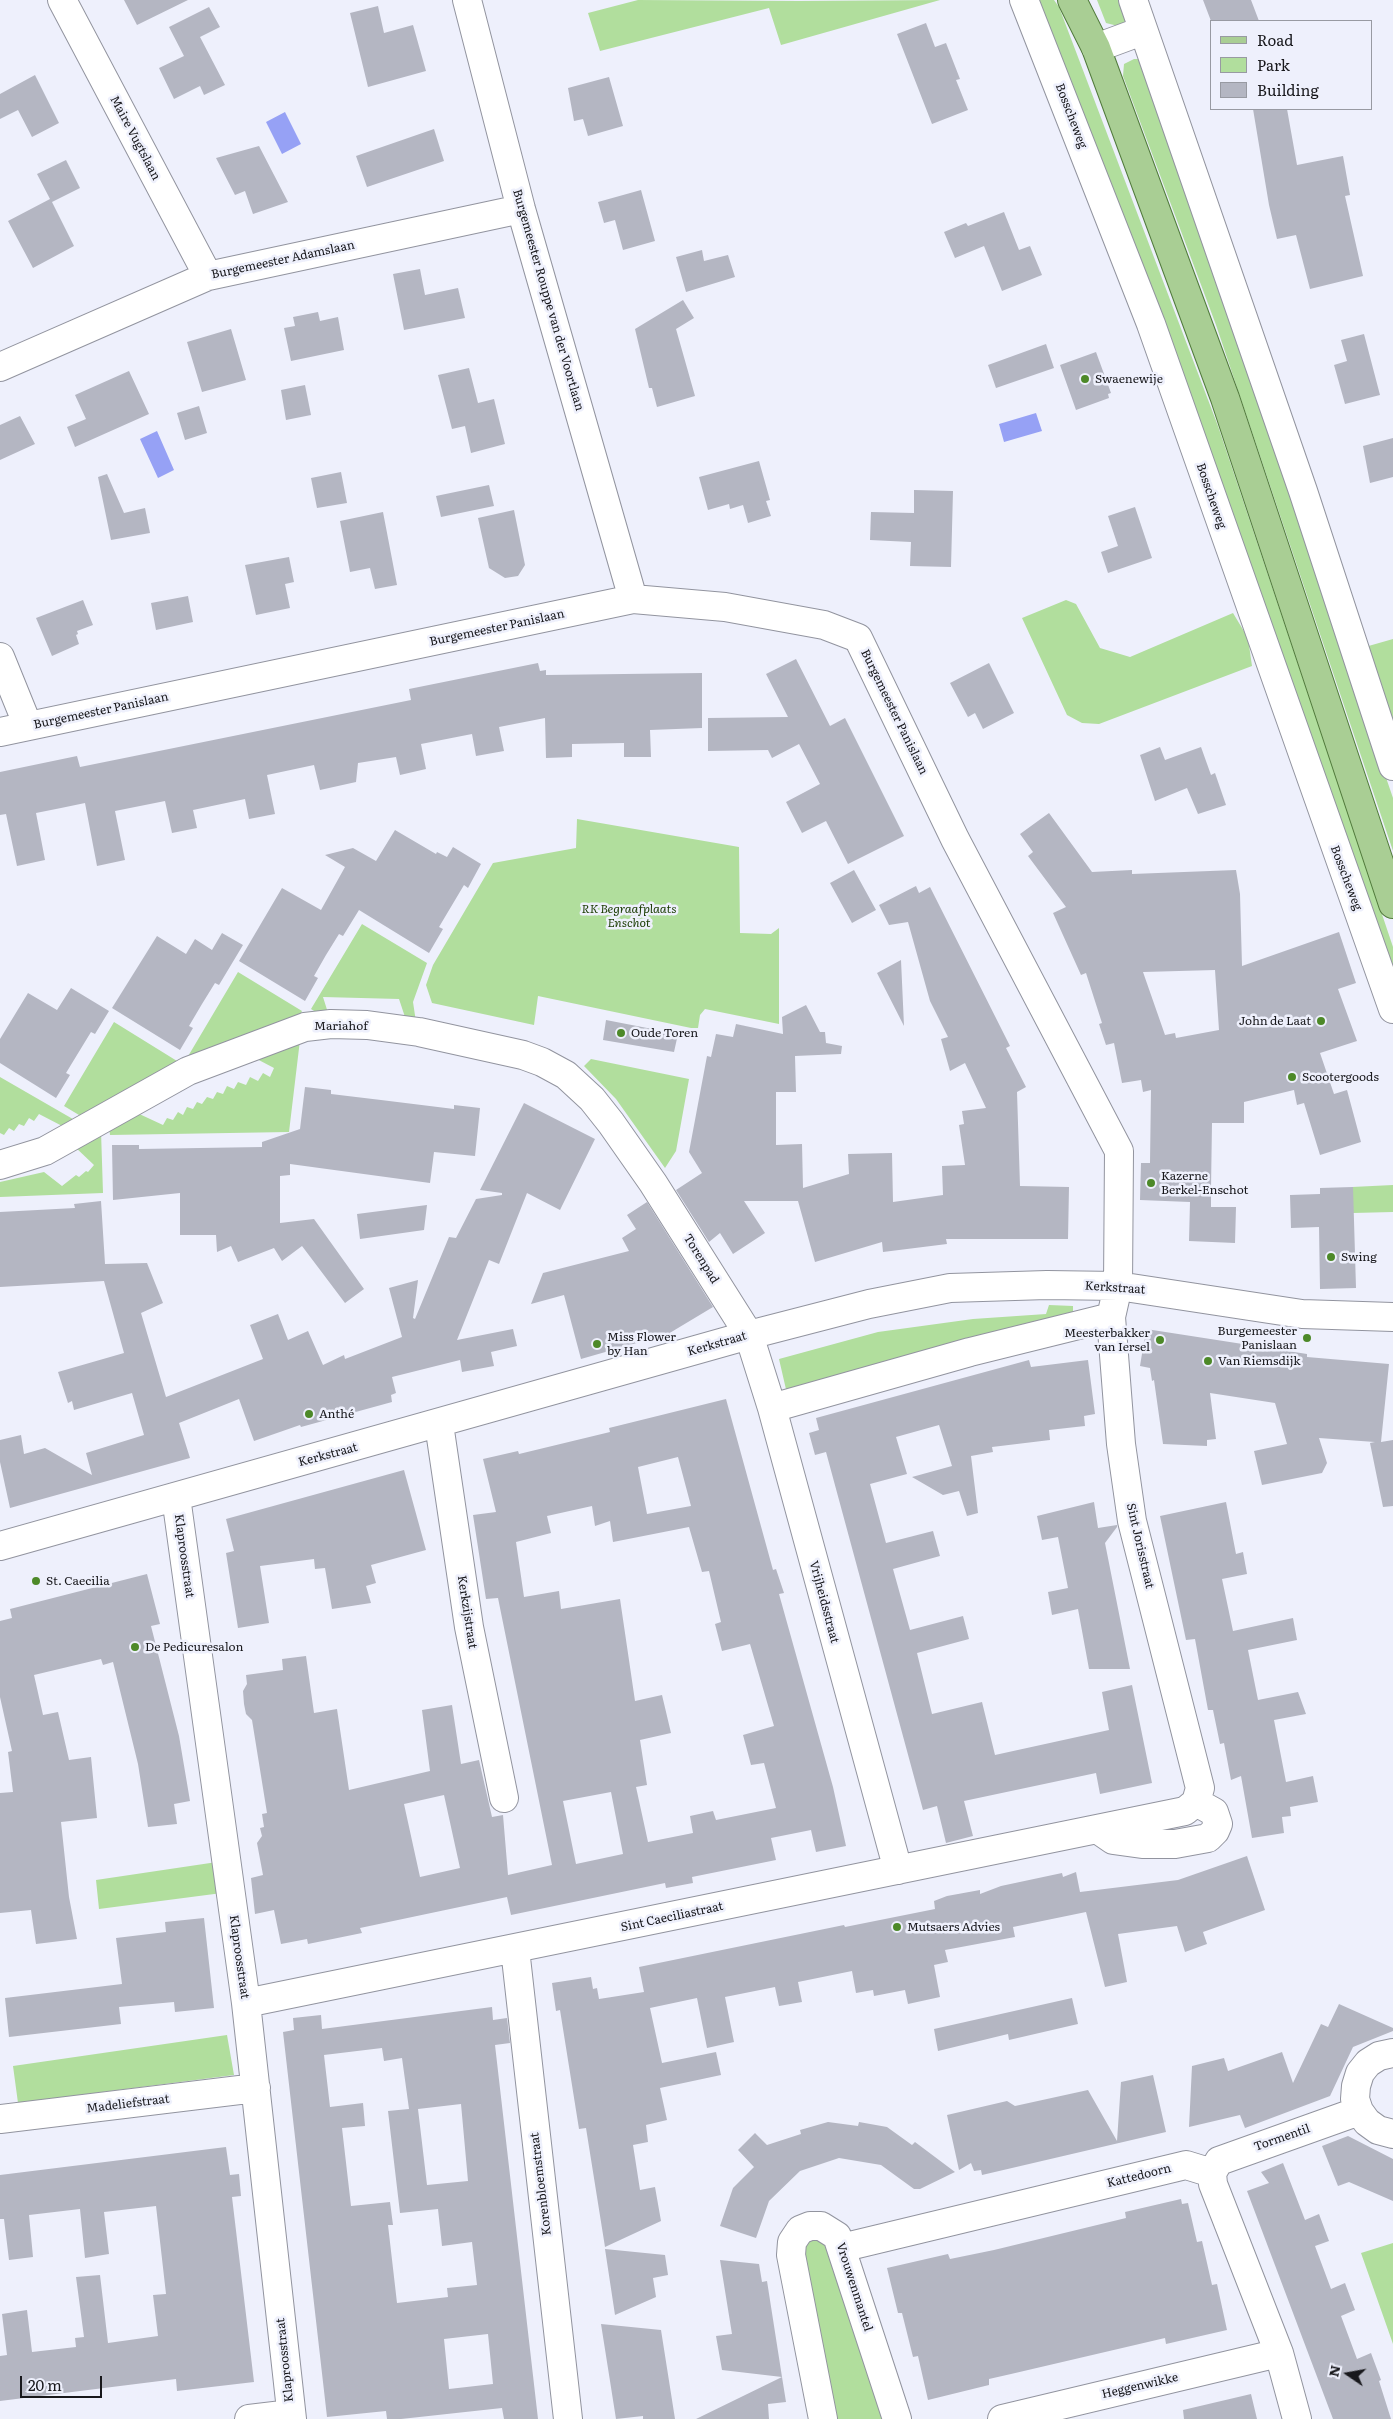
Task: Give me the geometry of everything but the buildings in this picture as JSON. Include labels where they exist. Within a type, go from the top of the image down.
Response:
[{"type":"main road","points":[[1072,0],[1096,48]]},
{"type":"main road","points":[[1084,0],[1096,48],[1224,398],[1393,904]]},
{"type":"street","name":"Maire Vugtslaan","points":[[62,0],[208,276]]},
{"type":"street","name":"Burgemeester Rouppe van der Voortlaan","points":[[467,0],[522,209],[633,599]]},
{"type":"street","name":"Bosscheweg","points":[[1024,0],[1151,324],[1334,848],[1392,999]]},
{"type":"street","points":[[1133,0],[1142,31],[1300,481],[1393,766]]},
{"type":"street","points":[[1096,48],[1142,31]]},
{"type":"street","name":"Burgemeester Adamslaan","points":[[0,367],[208,276],[522,209]]},
{"type":"street","name":"Burgemeester Panislaan","points":[[0,732],[633,599],[734,609],[824,625],[858,638],[955,839],[1119,1151],[1118,1286]]},
{"type":"street","points":[[0,657],[28,726]]},
{"type":"street","name":"Mariahof","points":[[0,1165],[45,1151],[188,1071],[305,1027],[349,1025],[419,1032],[523,1055],[542,1062],[566,1075],[592,1099],[653,1183]]},
{"type":"street","name":"Torenpad","points":[[653,1183],[749,1335]]},
{"type":"street","name":"Kerkstraat","points":[[0,1546],[439,1424],[749,1335],[869,1304],[950,1288],[1047,1285],[1118,1286],[1302,1314],[1393,1317]]},
{"type":"street","name":"Sint Jorisstraat","points":[[1118,1286],[1111,1316],[1121,1444],[1132,1522],[1200,1788],[1196,1802]]},
{"type":"street","points":[[772,1408],[970,1352],[1111,1316]]},
{"type":"street","name":"Vrijheidsstraat","points":[[749,1335],[772,1408],[898,1870]]},
{"type":"street","name":"Kerkzijstraat","points":[[439,1424],[469,1628],[504,1798]]},
{"type":"street","name":"Klaproosstraat","points":[[176,1497],[246,2003],[291,2417]]},
{"type":"street","name":"Sint Caeciliastraat","points":[[246,2003],[1185,1811],[1196,1802]]},
{"type":"street","name":"Korenbloemstraat","points":[[515,1949],[568,2419]]},
{"type":"street","points":[[1393,2053],[1379,2056],[1368,2063],[1360,2074],[1356,2086],[1355,2099],[1359,2111],[1367,2122],[1378,2130],[1393,2134]]},
{"type":"street","name":"Madeliefstraat","points":[[0,2119],[256,2088]]},
{"type":"street","name":"Tormentil","points":[[1212,2173],[1219,2161],[1359,2111]]},
{"type":"street","name":"Kattedoorn","points":[[841,2248],[1186,2165],[1212,2173]]},
{"type":"street","points":[[1212,2173],[1213,2184],[1279,2353],[1297,2419]]},
{"type":"street","name":"Vrouwenmantel","points":[[823,2419],[791,2255],[792,2242],[800,2230],[810,2226],[821,2226],[837,2236],[897,2419]]},
{"type":"street","name":"Heggenwikke","points":[[1002,2419],[1279,2353]]},
{"type":"street","points":[[249,2419],[291,2417]]},
{"type":"green space","points":[[638,0],[940,0],[781,45],[769,8],[600,51],[588,13]]},
{"type":"green space","points":[[1035,0],[1054,0],[1059,7],[1218,426],[1393,947],[1393,967]]},
{"type":"green space","points":[[1097,0],[1123,0],[1128,20],[1118,26],[1106,23]]},
{"type":"green space","points":[[1134,59],[1140,59],[1393,798],[1393,851],[1216,325],[1123,76],[1124,64]]},
{"type":"green space","points":[[1066,600],[1076,604],[1100,648],[1130,657],[1233,613],[1248,638],[1252,666],[1099,724],[1082,723],[1067,715],[1022,618]]},
{"type":"green space","points":[[1393,639],[1393,732],[1365,647]]},
{"type":"green space","name":"RK Begraafplaats Enschot","points":[[577,819],[739,847],[740,933],[771,934],[779,928],[779,1024],[705,1009],[700,1015],[698,1028],[691,1028],[538,996],[534,1025],[432,1003],[426,985],[433,965],[493,863],[576,848]]},
{"type":"green space","points":[[362,924],[427,963],[413,1002],[416,1022],[406,1020],[399,999],[323,997],[329,1016],[322,1016],[311,1009]]},
{"type":"green space","points":[[238,972],[302,1011],[297,1021],[187,1058]]},
{"type":"green space","points":[[114,1022],[177,1061],[171,1070],[84,1118],[64,1106]]},
{"type":"green space","points":[[300,1040],[289,1132],[110,1135],[109,1127],[135,1112],[163,1125],[167,1118],[173,1120],[178,1112],[183,1115],[187,1107],[193,1109],[197,1102],[202,1104],[207,1097],[213,1099],[217,1092],[223,1094],[227,1086],[234,1089],[238,1082],[246,1085],[250,1077],[258,1081],[263,1073],[270,1077],[274,1068],[253,1057]]},
{"type":"green space","points":[[591,1059],[689,1079],[676,1151],[665,1168],[616,1099],[584,1066]]},
{"type":"green space","points":[[0,1077],[78,1122],[66,1128],[39,1114],[34,1121],[29,1118],[24,1126],[19,1124],[14,1131],[9,1128],[4,1135],[0,1133]]},
{"type":"green space","points":[[101,1131],[103,1193],[0,1197],[0,1182],[44,1172],[62,1186],[76,1175],[79,1177],[86,1171],[88,1172],[94,1165],[74,1146]]},
{"type":"green space","points":[[1393,1185],[1393,1212],[1353,1213],[1352,1187]]},
{"type":"green space","points":[[1049,1305],[1073,1306],[1073,1321],[788,1398],[779,1359],[878,1332],[973,1319],[1046,1314]]},
{"type":"green space","points":[[217,1862],[222,1893],[99,1909],[96,1880]]},
{"type":"green space","points":[[227,2035],[234,2075],[18,2103],[13,2066]]},
{"type":"green space","points":[[823,2236],[884,2419],[834,2419],[801,2254],[804,2242]]},
{"type":"green space","points":[[1393,2243],[1393,2344],[1361,2253]]},
{"type":"water","points":[[285,112],[301,144],[282,154],[266,122]]},
{"type":"water","points":[[1036,413],[1042,431],[1004,442],[999,424]]},
{"type":"water","points":[[157,431],[174,470],[158,478],[140,439]]},
{"type":"place","name":"Swaenewije","points":[[1085,379]]},
{"type":"place","name":"John de Laat","points":[[1321,1021]]},
{"type":"place","name":"Oude Toren","points":[[621,1033]]},
{"type":"place","name":"Scootergoods","points":[[1292,1077]]},
{"type":"place","name":"Kazerne Berkel-Enschot","points":[[1151,1183]]},
{"type":"place","name":"Swing","points":[[1331,1257]]},
{"type":"place","name":"Burgemeester Panislaan","points":[[1307,1338]]},
{"type":"place","name":"Meesterbakker van Iersel","points":[[1160,1340]]},
{"type":"place","name":"Miss Flower by Han","points":[[597,1344]]},
{"type":"place","name":"Van Riemsdijk","points":[[1208,1361]]},
{"type":"place","name":"Anthé","points":[[309,1414]]},
{"type":"place","name":"St. Caecilia","points":[[36,1581]]},
{"type":"place","name":"De Pedicuresalon","points":[[135,1647]]},
{"type":"place","name":"Mutsaers Advies","points":[[897,1927]]}]
